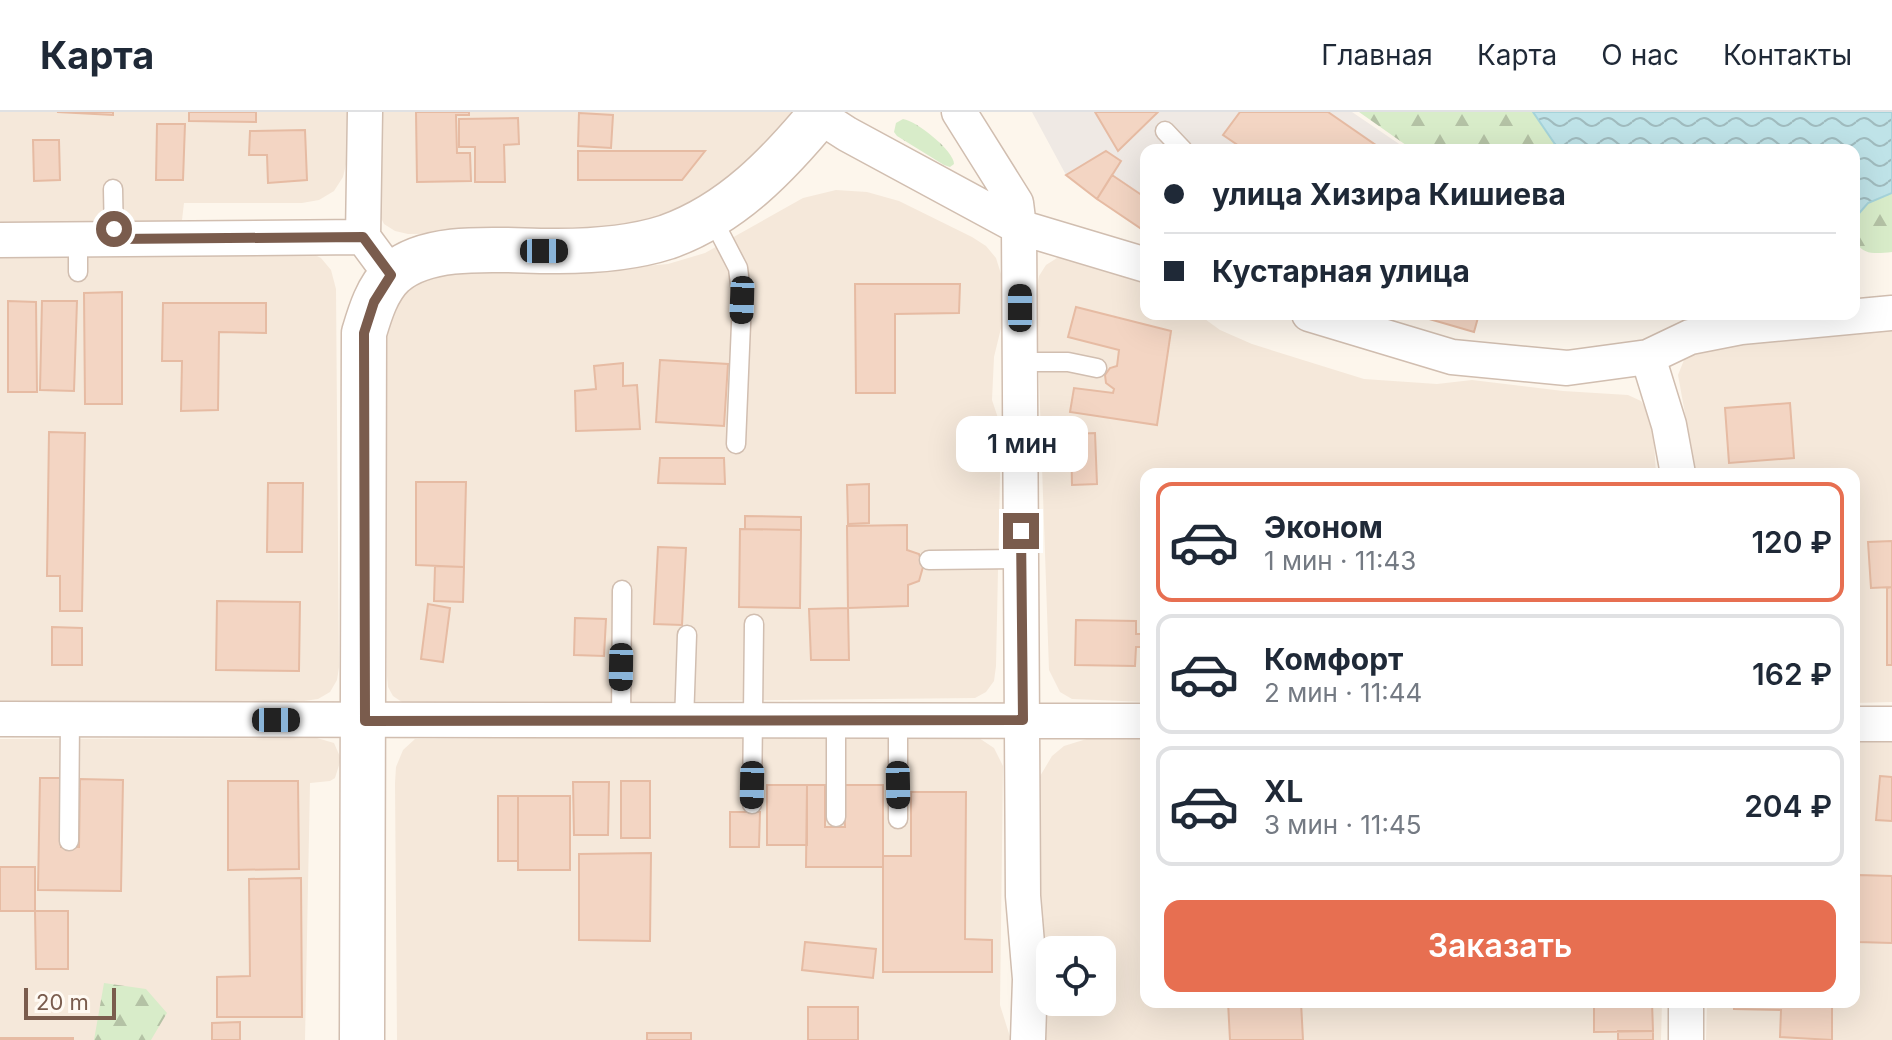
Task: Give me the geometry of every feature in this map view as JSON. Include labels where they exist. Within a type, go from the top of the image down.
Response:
[{"type":"street","points":[[365,112],[363,237],[391,275]]},
{"type":"street","points":[[959,112],[1016,203],[1019,227],[1023,896],[1032,927],[1028,1040]]},
{"type":"street","points":[[362,1040],[364,333],[374,302],[391,275],[415,259],[447,252],[573,251],[665,238],[711,216],[750,188],[820,114],[847,134],[1019,227],[1140,263]]},
{"type":"street","points":[[0,240],[78,255],[114,239],[363,237]]},
{"type":"street","points":[[1860,316],[1892,313]]},
{"type":"street","points":[[1329,320],[1452,357],[1567,368],[1648,357],[1690,337],[1741,327],[1816,320]]},
{"type":"street","points":[[1648,357],[1669,425],[1677,468]]},
{"type":"street","points":[[0,719],[1140,721]]},
{"type":"street","points":[[1860,724],[1892,724]]},
{"type":"street","points":[[1686,1008],[1686,1040]]},
{"type":"lane","points":[[1165,131],[1177,144]]},
{"type":"lane","points":[[113,189],[114,239]]},
{"type":"lane","points":[[711,216],[738,268],[742,300],[736,444]]},
{"type":"lane","points":[[1020,362],[1068,362],[1097,368]]},
{"type":"lane","points":[[929,560],[1022,559]]},
{"type":"lane","points":[[621,722],[622,590]]},
{"type":"lane","points":[[752,804],[754,624]]},
{"type":"lane","points":[[684,722],[687,635]]},
{"type":"lane","points":[[69,841],[70,719]]},
{"type":"lane","points":[[836,721],[836,817]]},
{"type":"lane","points":[[898,721],[898,819]]},
{"type":"shaded area","points":[[0,112],[350,112],[347,160],[343,177],[334,191],[319,200],[302,203],[184,203],[182,220],[177,225],[0,230]]},
{"type":"shaded area","points":[[381,112],[799,112],[783,131],[712,194],[661,219],[596,232],[408,234],[384,224],[379,214]]},
{"type":"shaded area","points":[[1032,112],[1352,112],[1399,144],[1140,144],[1140,228],[1066,175]]},
{"type":"shaded area","points":[[836,190],[867,192],[899,201],[972,237],[986,246],[996,258],[1001,274],[1002,324],[994,357],[992,400],[1001,427],[996,666],[994,681],[986,692],[975,698],[415,704],[402,702],[393,696],[387,676],[384,338],[393,311],[407,290],[425,277],[446,271],[600,270],[668,264],[705,253],[803,198]]},
{"type":"shaded area","points":[[305,250],[321,258],[331,270],[336,289],[339,667],[337,680],[330,692],[318,699],[304,701],[0,703],[0,254]]},
{"type":"shaded area","points":[[1071,257],[1140,280],[1140,320],[1206,320],[1220,330],[1252,344],[1364,379],[1437,384],[1472,380],[1628,395],[1641,401],[1648,412],[1653,427],[1656,468],[1140,468],[1140,702],[1072,699],[1060,692],[1049,670],[1036,290],[1039,276],[1046,265],[1057,258]]},
{"type":"shaded area","points":[[1892,324],[1892,702],[1860,703],[1860,468],[1695,468],[1678,375],[1684,360],[1699,350]]},
{"type":"shaded area","points":[[960,735],[979,738],[994,748],[1003,766],[1000,1005],[1011,1040],[397,1040],[395,783],[396,767],[403,750],[415,739]]},
{"type":"shaded area","points":[[1140,736],[1140,1008],[1662,1008],[1661,1040],[1031,1040],[1036,783],[1052,756],[1064,746],[1093,737]]},
{"type":"shaded area","points":[[317,738],[334,743],[341,759],[335,778],[310,783],[305,1040],[0,1040],[0,739]]},
{"type":"shaded area","points":[[1860,742],[1892,742],[1892,1040],[1706,1040],[1707,1008],[1860,1008]]},
{"type":"green space","points":[[1359,112],[1533,112],[1555,144],[1404,144]]},
{"type":"green space","points":[[903,119],[934,137],[954,164],[950,167],[944,165],[897,136],[894,132],[896,123]]},
{"type":"green space","points":[[1892,193],[1892,252],[1873,253],[1860,247],[1860,212],[1868,203]]},
{"type":"green space","points":[[104,983],[146,989],[167,1013],[151,1040],[94,1040]]},
{"type":"water","points":[[1533,112],[1892,112],[1892,193],[1868,203],[1860,212],[1860,144],[1555,144]]},
{"type":"building","points":[[57,112],[113,112],[113,115]]},
{"type":"building","points":[[189,112],[256,112],[256,122],[189,121]]},
{"type":"building","points":[[416,112],[469,112],[469,115],[456,115],[457,153],[470,153],[471,181],[417,182]]},
{"type":"building","points":[[1095,112],[1158,112],[1118,151]]},
{"type":"building","points":[[1240,112],[1328,112],[1374,144],[1236,144],[1223,135]]},
{"type":"building","points":[[579,113],[613,115],[611,148],[578,146]]},
{"type":"building","points":[[518,118],[519,144],[504,145],[505,182],[475,182],[475,147],[459,147],[459,119]]},
{"type":"building","points":[[157,124],[185,124],[183,180],[156,180]]},
{"type":"building","points":[[305,130],[307,180],[268,183],[267,155],[249,155],[250,131]]},
{"type":"building","points":[[33,140],[59,140],[60,180],[34,181]]},
{"type":"building","points":[[578,151],[705,151],[682,180],[578,180]]},
{"type":"building","points":[[1106,151],[1121,161],[1097,199],[1066,175]]},
{"type":"building","points":[[1112,175],[1140,194],[1140,228],[1097,199]]},
{"type":"building","points":[[855,284],[960,284],[959,313],[895,314],[895,393],[856,393]]},
{"type":"building","points":[[122,292],[122,404],[85,404],[84,293]]},
{"type":"building","points":[[8,301],[36,302],[37,392],[8,392]]},
{"type":"building","points":[[42,301],[77,301],[74,391],[40,390]]},
{"type":"building","points":[[163,303],[266,303],[266,333],[219,332],[218,410],[181,411],[182,361],[162,361]]},
{"type":"building","points":[[1076,307],[1171,331],[1157,425],[1070,412],[1074,388],[1113,393],[1114,389],[1106,383],[1105,375],[1110,368],[1117,366],[1119,350],[1068,337]]},
{"type":"building","points":[[1433,320],[1477,320],[1474,332]]},
{"type":"building","points":[[660,360],[728,364],[724,426],[656,422]]},
{"type":"building","points":[[623,363],[623,386],[637,385],[640,429],[576,431],[575,391],[596,389],[594,366]]},
{"type":"building","points":[[1790,403],[1794,458],[1729,463],[1725,408]]},
{"type":"building","points":[[49,432],[85,433],[82,611],[60,611],[60,576],[47,576]]},
{"type":"building","points":[[1095,433],[1097,484],[1072,485],[1071,434]]},
{"type":"building","points":[[660,458],[724,458],[725,484],[658,483]]},
{"type":"building","points":[[416,482],[466,482],[464,567],[416,565]]},
{"type":"building","points":[[268,483],[303,483],[302,552],[267,552]]},
{"type":"building","points":[[869,484],[869,523],[848,524],[847,485]]},
{"type":"building","points":[[745,516],[801,517],[801,530],[745,529]]},
{"type":"building","points":[[907,525],[907,550],[919,554],[923,567],[919,581],[908,585],[908,606],[848,608],[847,526]]},
{"type":"building","points":[[740,529],[801,530],[800,608],[739,607]]},
{"type":"building","points":[[1892,541],[1892,587],[1871,588],[1868,542]]},
{"type":"building","points":[[658,547],[686,548],[682,625],[654,624]]},
{"type":"building","points":[[435,566],[464,567],[463,602],[434,601]]},
{"type":"building","points":[[1892,587],[1892,665],[1887,665],[1887,588]]},
{"type":"building","points":[[217,601],[300,602],[299,671],[216,670]]},
{"type":"building","points":[[428,604],[450,608],[443,662],[421,659]]},
{"type":"building","points":[[848,608],[849,660],[811,660],[809,609]]},
{"type":"building","points":[[575,618],[606,619],[604,656],[574,655]]},
{"type":"building","points":[[1076,620],[1136,621],[1140,647],[1136,647],[1135,666],[1075,665]]},
{"type":"building","points":[[52,627],[82,628],[82,665],[52,665]]},
{"type":"building","points":[[1880,776],[1892,777],[1892,821],[1876,820]]},
{"type":"building","points":[[40,778],[63,778],[61,847],[79,847],[80,779],[123,780],[121,891],[38,890]]},
{"type":"building","points":[[228,781],[298,781],[299,869],[228,870]]},
{"type":"building","points":[[621,781],[650,781],[650,838],[621,838]]},
{"type":"building","points":[[573,782],[609,782],[608,835],[574,835]]},
{"type":"building","points":[[767,785],[807,785],[807,845],[767,845]]},
{"type":"building","points":[[807,785],[825,785],[825,827],[845,827],[844,785],[883,785],[883,867],[806,867]]},
{"type":"building","points":[[911,792],[966,792],[965,939],[992,940],[992,972],[883,972],[883,856],[911,856]]},
{"type":"building","points":[[498,796],[518,796],[518,861],[498,861]]},
{"type":"building","points":[[518,796],[570,796],[570,870],[518,870]]},
{"type":"building","points":[[730,812],[760,812],[759,847],[730,847]]},
{"type":"building","points":[[651,853],[650,941],[579,940],[579,854]]},
{"type":"building","points":[[0,867],[35,867],[35,911],[0,911]]},
{"type":"building","points":[[1860,875],[1892,876],[1892,943],[1860,942]]},
{"type":"building","points":[[301,878],[302,1017],[217,1017],[217,977],[250,976],[249,879]]},
{"type":"building","points":[[35,911],[68,911],[68,969],[36,969]]},
{"type":"building","points":[[805,942],[876,949],[873,978],[802,970]]},
{"type":"building","points":[[808,1007],[858,1007],[858,1040],[808,1040]]},
{"type":"building","points":[[1228,1008],[1301,1008],[1303,1040],[1230,1040]]},
{"type":"building","points":[[1594,1008],[1652,1008],[1653,1031],[1594,1032]]},
{"type":"building","points":[[1832,1008],[1832,1040],[1780,1037],[1781,1010],[1734,1009]]},
{"type":"building","points":[[240,1022],[240,1040],[212,1040],[212,1023]]},
{"type":"building","points":[[1618,1031],[1653,1031],[1653,1040],[1618,1040]]},
{"type":"building","points":[[647,1033],[691,1033],[691,1040],[647,1040]]},
{"type":"building","points":[[73,1038],[73,1040],[0,1040]]},
{"type":"route","points":[[114,229],[114,239],[363,237],[391,275],[374,302],[364,333],[365,721],[1023,720],[1021,531]]}]
